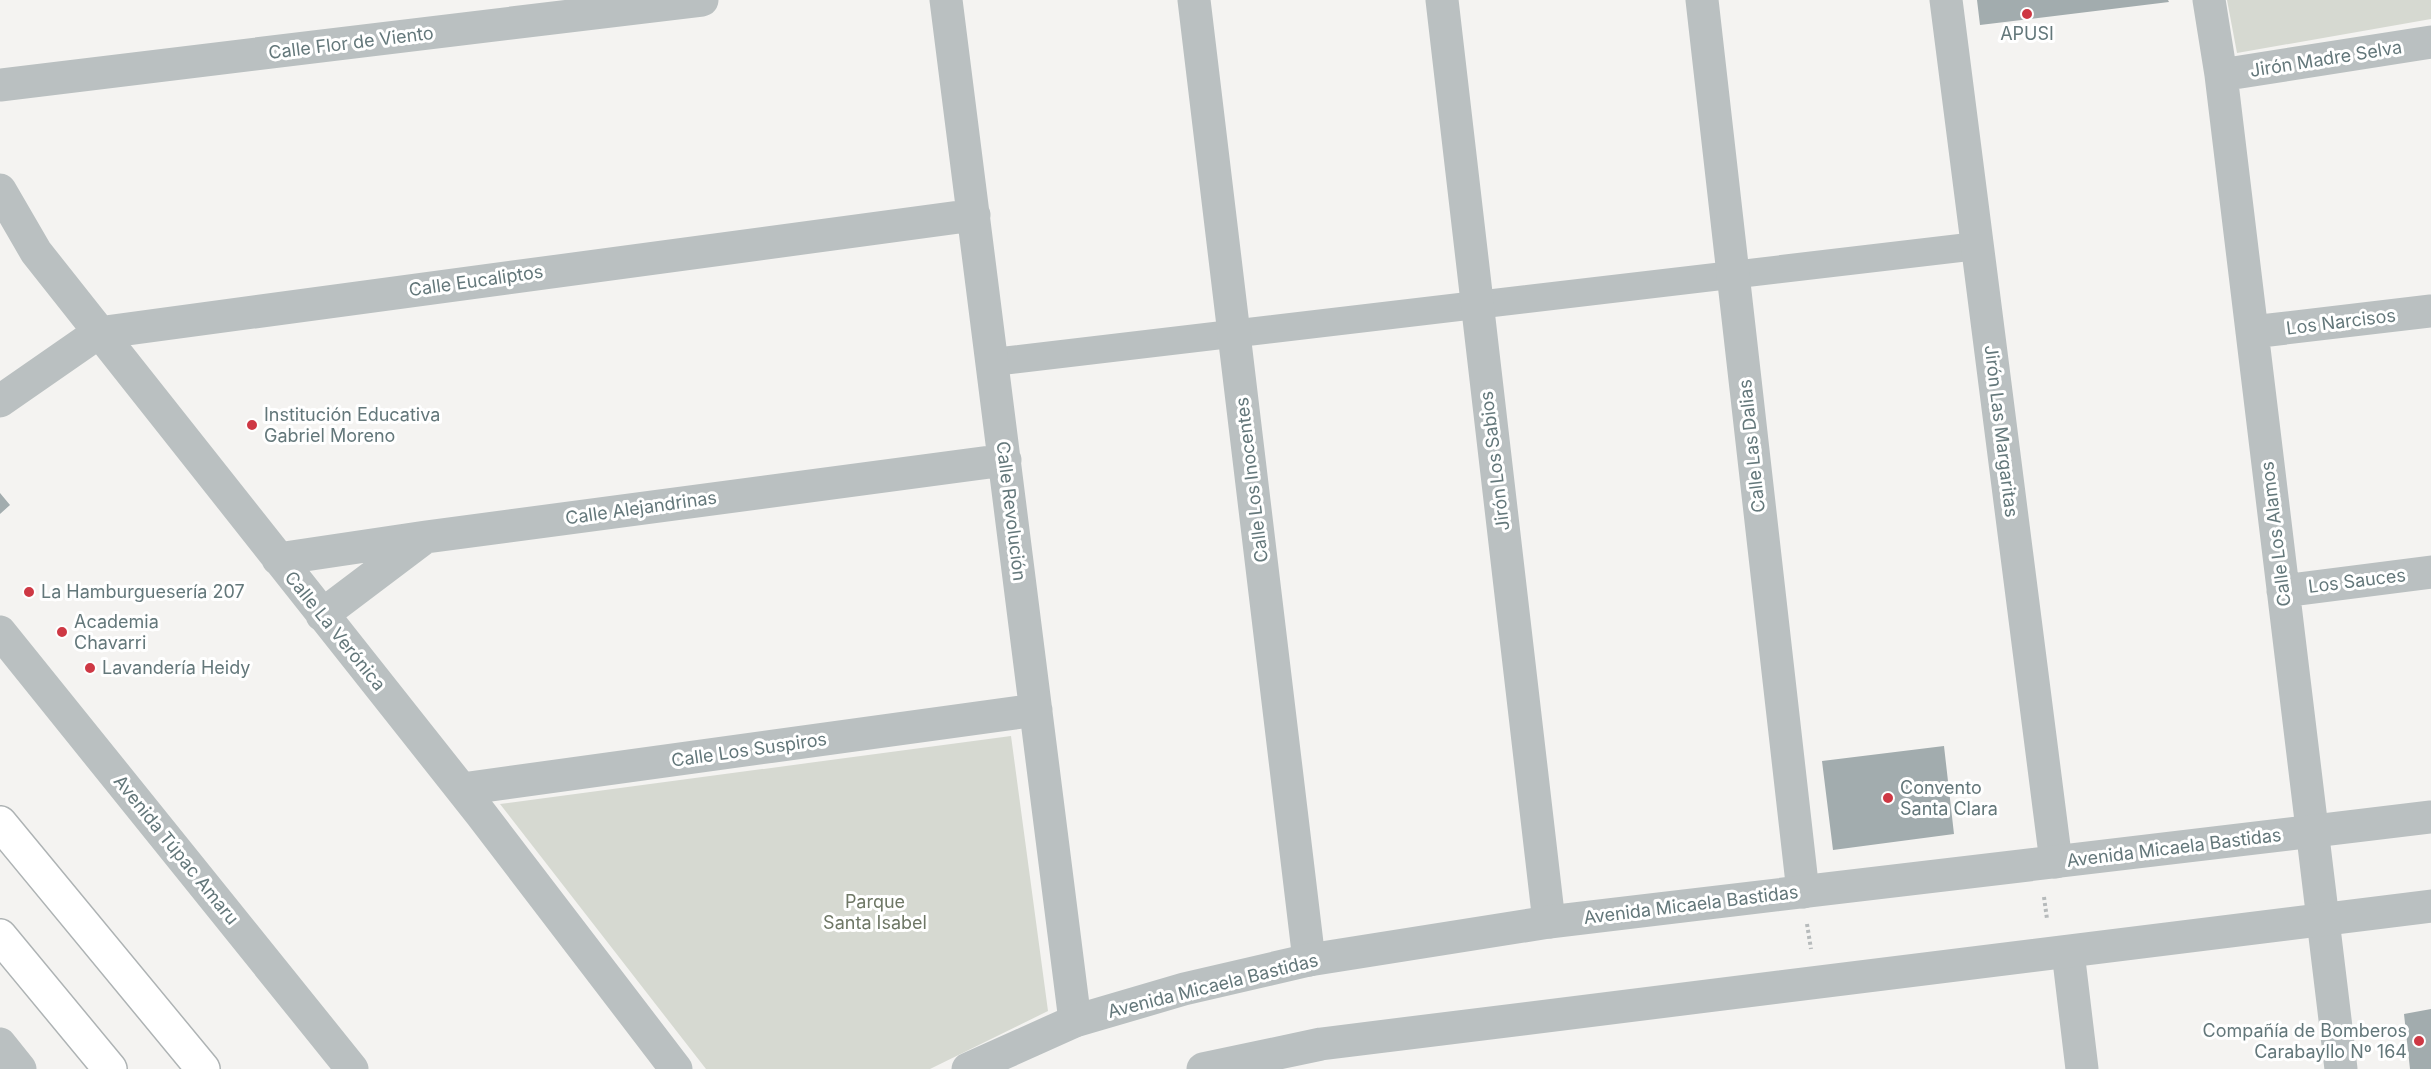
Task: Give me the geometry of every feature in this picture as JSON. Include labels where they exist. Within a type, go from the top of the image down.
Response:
[{"type":"highway","points":[[0,823],[203,1069]]},
{"type":"highway","points":[[0,936],[110,1069]]},
{"type":"street","name":"Calle Flor de Viento","points":[[0,85],[702,0]]},
{"type":"street","name":"Calle Revolución","points":[[946,0],[1075,1022]]},
{"type":"street","name":"Calle Los Inocentes","points":[[1194,0],[1309,960]]},
{"type":"street","name":"Jirón Los Sabios","points":[[1442,0],[1549,922]]},
{"type":"street","name":"Calle Las Dalias","points":[[1702,0],[1803,892]]},
{"type":"street","name":"Jirón Las Margaritas","points":[[1946,0],[1977,246],[2048,863]]},
{"type":"street","name":"Calle Los Alamos","points":[[2209,0],[2221,75],[2341,1069]]},
{"type":"street","name":"Jirón Madre Selva","points":[[2221,75],[2431,42]]},
{"type":"street","name":"Calle La Verónica","points":[[0,190],[36,252],[98,333],[462,789],[676,1069]]},
{"type":"street","name":"Calle Eucaliptos","points":[[0,401],[98,333],[974,215]]},
{"type":"street","points":[[993,362],[1977,246]]},
{"type":"street","name":"Los Narcisos","points":[[2252,332],[2431,311]]},
{"type":"street","name":"Calle Alejandrinas","points":[[278,559],[426,537],[1005,460]]},
{"type":"street","points":[[322,615],[426,537]]},
{"type":"street","name":"Los Sauces","points":[[2283,591],[2431,572]]},
{"type":"street","name":"Avenida Túpac Amaru","points":[[0,632],[352,1069]]},
{"type":"street","name":"Calle Los Suspiros","points":[[462,789],[1036,710]]},
{"type":"street","name":"Avenida Micaela Bastidas","points":[[968,1069],[1075,1022],[1184,989],[1309,960],[1549,922],[2431,817]]},
{"type":"street","points":[[1203,1069],[1321,1044],[2431,906]]},
{"type":"street","points":[[2060,953],[2082,1069]]},
{"type":"street","points":[[0,1044],[20,1069]]},
{"type":"path","points":[[2048,863],[2060,953]]},
{"type":"path","points":[[1803,892],[1815,983]]},
{"type":"green space","points":[[2227,0],[2431,0],[2431,19],[2237,53]]},
{"type":"green space","name":"Parque Santa Isabel","points":[[1011,736],[1048,1011],[930,1069],[706,1069],[500,804]]},
{"type":"building","name":"APUSI","points":[[1977,0],[2168,0],[2169,2],[1980,25]]},
{"type":"building","points":[[0,493],[10,505],[0,514]]},
{"type":"building","name":"Convento Santa Clara","points":[[1944,746],[1954,834],[1833,850],[1822,761]]},
{"type":"building","name":"Compañía de Bomberos Carabayllo Nº 164","points":[[2431,1009],[2431,1069],[2410,1069],[2404,1014]]},
{"type":"place","name":"APUSI","points":[[2027,14]]},
{"type":"place","name":"Institución Educativa Gabriel Moreno","points":[[252,425]]},
{"type":"place","name":"La Hamburguesería 207","points":[[29,592]]},
{"type":"place","name":"Academia Chavarri","points":[[62,632]]},
{"type":"place","name":"Lavandería Heidy","points":[[90,668]]},
{"type":"place","name":"Convento Santa Clara","points":[[1888,798]]},
{"type":"place","name":"Compañía de Bomberos Carabayllo Nº 164","points":[[2419,1041]]}]
